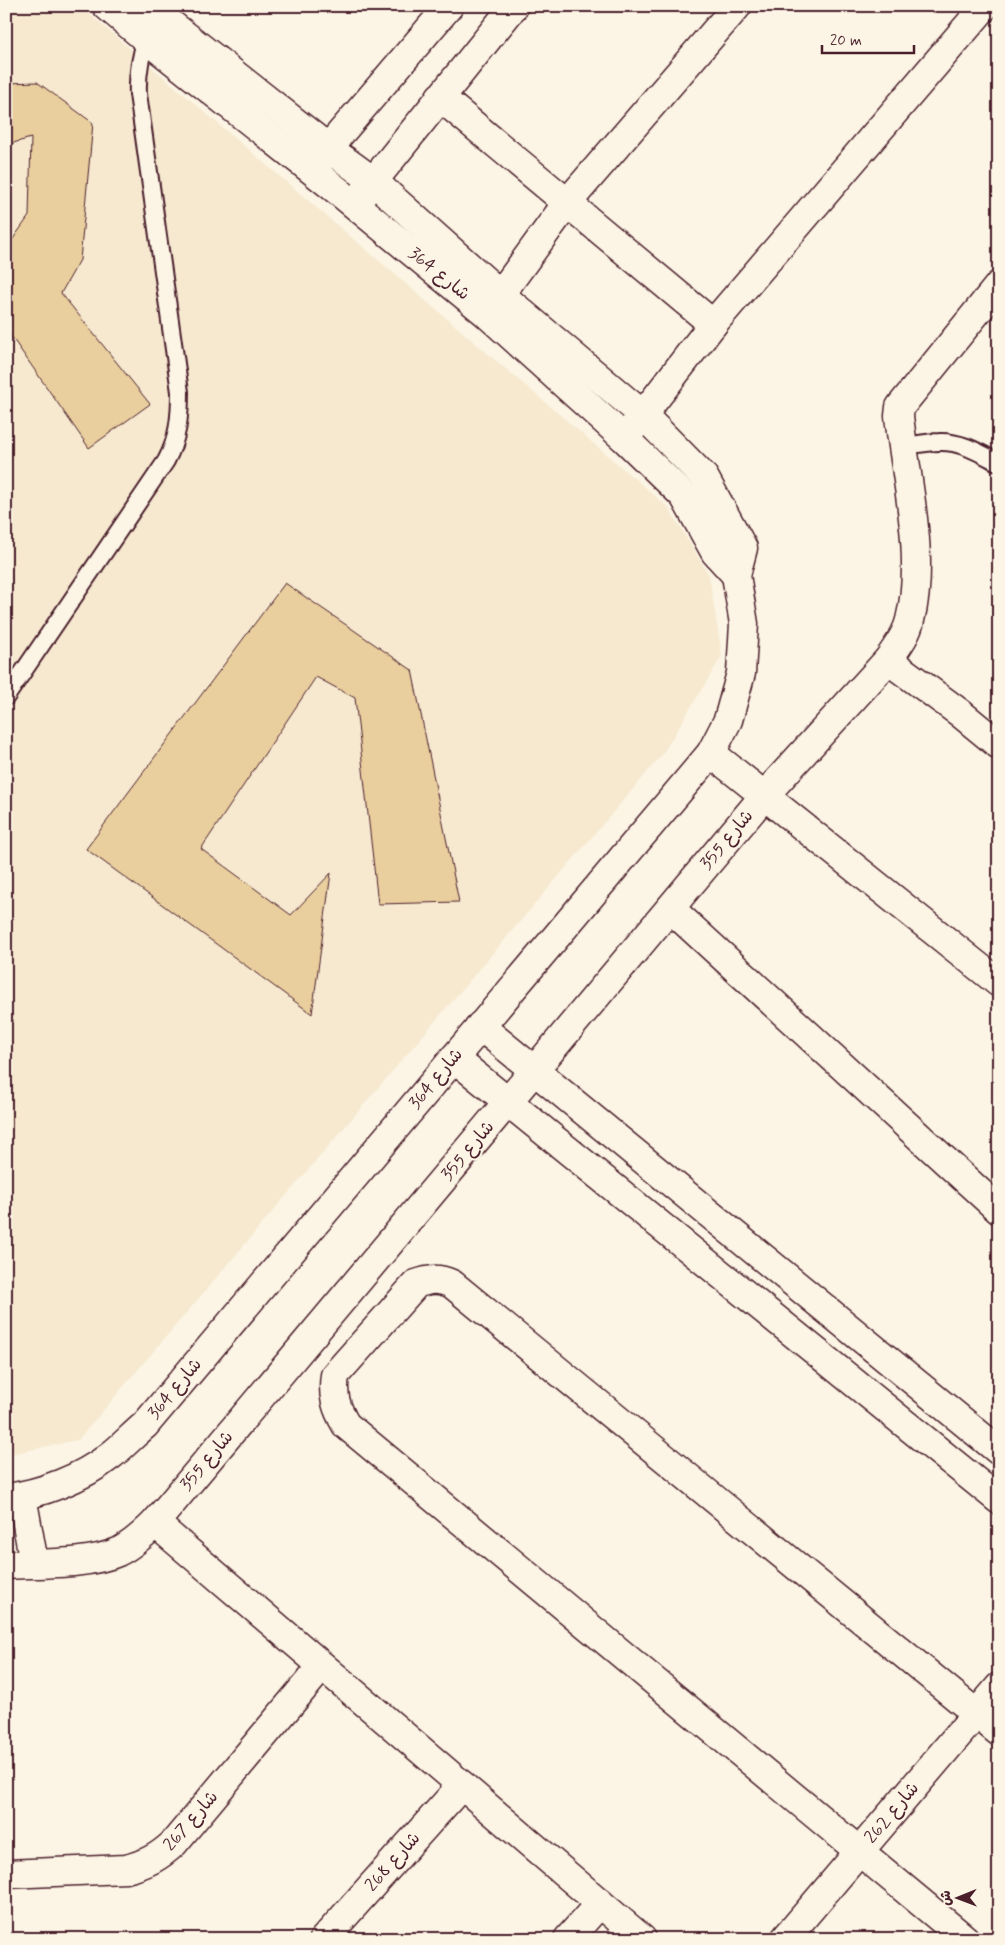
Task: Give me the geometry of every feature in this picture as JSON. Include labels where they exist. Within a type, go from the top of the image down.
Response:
[{"type":"street","name":"شارع 364","points":[[14,1497],[68,1481],[109,1457],[145,1425],[480,1026],[712,754],[728,720],[741,673],[744,624],[736,575],[743,548],[704,477],[643,415],[355,205],[107,6]]},
{"type":"street","name":"شارع 364","points":[[148,6],[328,148],[372,180],[624,438],[684,496],[715,552],[736,575]]},
{"type":"street","points":[[312,170],[328,148],[449,6]]},
{"type":"street","points":[[355,205],[372,180],[514,6]]},
{"type":"street","points":[[493,304],[567,204],[737,6]]},
{"type":"street","points":[[624,438],[713,324],[985,6]]},
{"type":"street","points":[[440,97],[713,324]]},
{"type":"street","name":"شارع 355","points":[[6,1565],[97,1559],[119,1552],[138,1539],[155,1523],[764,796],[888,660],[910,622],[915,589],[916,557],[899,416],[900,406],[999,285]]},
{"type":"street","points":[[888,660],[960,713],[999,745]]},
{"type":"street","points":[[712,754],[999,983]]},
{"type":"street","points":[[671,909],[999,1210]]},
{"type":"street","points":[[480,1026],[999,1451]]},
{"type":"street","points":[[454,1058],[999,1500]]},
{"type":"street","points":[[965,1939],[346,1425],[335,1403],[333,1389],[335,1376],[416,1284],[430,1279],[443,1280],[452,1284],[999,1732]]},
{"type":"street","points":[[14,1497],[34,1563]]},
{"type":"street","points":[[155,1523],[642,1939]]},
{"type":"street","name":"شارع 267","points":[[6,1874],[126,1869],[144,1864],[161,1856],[174,1843],[322,1666]]},
{"type":"street","name":"شارع 262","points":[[785,1939],[999,1687]]},
{"type":"street","name":"شارع 268","points":[[324,1939],[462,1785]]},
{"type":"street","points":[[568,1939],[600,1903]]},
{"type":"lane","points":[[6,697],[166,461],[173,448],[178,430],[180,392],[138,94],[137,75],[146,39]]},
{"type":"lane","points":[[903,446],[939,442],[953,443],[965,446],[999,463]]},
{"type":"shaded area","points":[[6,6],[80,6],[668,507],[709,575],[722,656],[662,755],[78,1440],[6,1455]]},
{"type":"building","points":[[37,82],[93,123],[80,260],[61,293],[150,404],[89,448],[6,329],[6,249],[29,216],[31,138],[6,145],[6,83]]},
{"type":"building","points":[[285,583],[412,670],[459,902],[378,904],[355,698],[316,677],[201,849],[291,915],[331,873],[312,1014],[86,849]]}]
